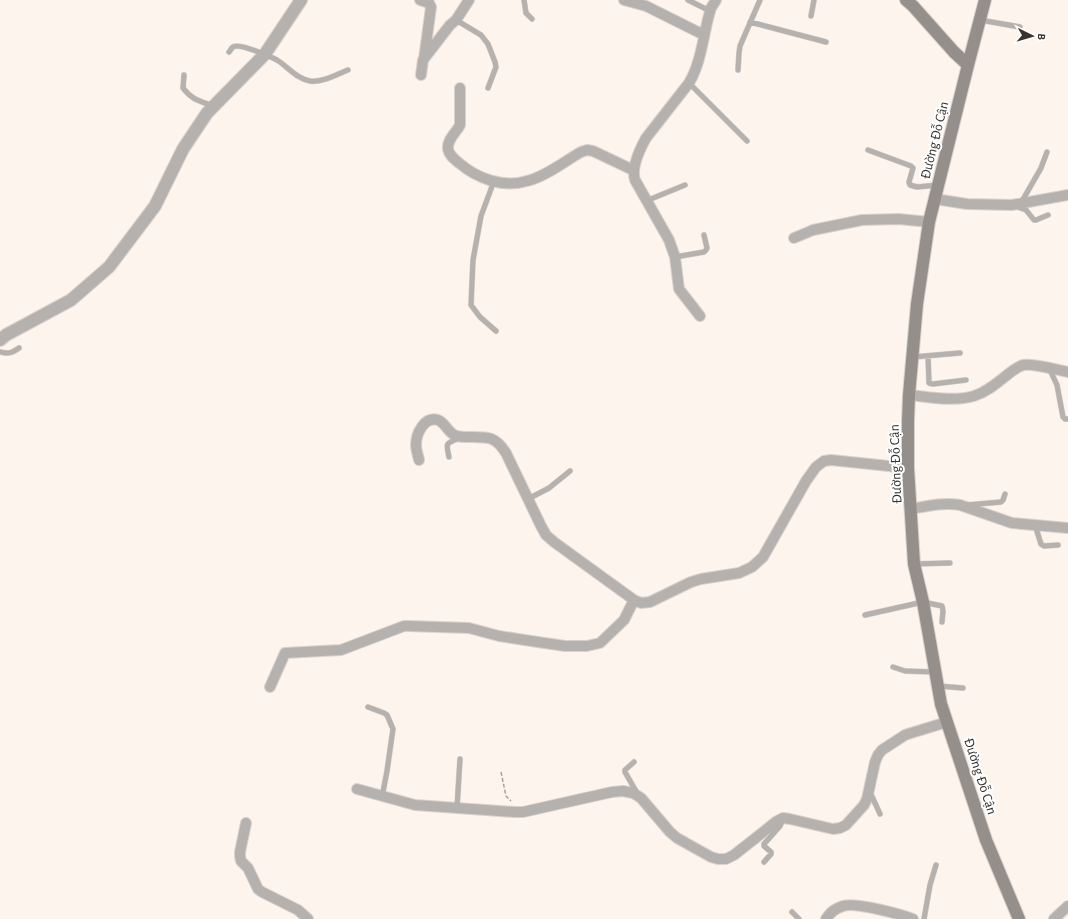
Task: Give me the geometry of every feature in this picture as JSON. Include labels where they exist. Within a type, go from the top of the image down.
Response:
[{"type":"main road","points":[[906,0],[968,65]]},
{"type":"main road","name":"Đường Đỗ Cận","points":[[985,0],[929,222],[917,304],[912,358],[908,421],[908,468],[914,564],[923,602],[941,704],[986,840],[1019,919]]},
{"type":"street","points":[[0,340],[6,335],[71,300],[109,267],[155,206],[183,149],[207,113],[265,54],[301,0]]},
{"type":"street","points":[[420,0],[430,4],[431,7],[421,75]]},
{"type":"street","points":[[423,60],[450,25],[456,20],[469,0]]},
{"type":"street","points":[[624,0],[646,6],[704,34]]},
{"type":"street","points":[[700,316],[679,289],[675,257],[669,240],[635,180],[633,170],[646,138],[694,75],[710,11],[716,0]]},
{"type":"street","points":[[460,88],[460,125],[450,138],[448,150],[451,156],[466,169],[476,175],[494,182],[516,184],[539,177],[586,150],[594,151],[633,170]]},
{"type":"street","points":[[935,198],[967,204],[1016,205],[1068,195]]},
{"type":"street","points":[[794,238],[812,230],[862,220],[899,219],[929,222]]},
{"type":"street","points":[[909,395],[952,398],[972,396],[991,388],[1017,367],[1024,365],[1068,372]]},
{"type":"street","points":[[419,460],[416,446],[420,431],[424,423],[433,420],[438,420],[456,436],[485,437],[494,440],[501,445],[506,453],[546,535],[634,600],[641,603],[650,602],[691,582],[739,573],[752,567],[763,557],[806,481],[816,467],[824,461],[831,460],[908,468]]},
{"type":"street","points":[[911,509],[944,504],[960,505],[1012,523],[1068,528]]},
{"type":"street","points":[[270,687],[285,653],[341,650],[404,626],[469,628],[499,636],[531,641],[565,646],[587,646],[600,642],[624,620],[634,600]]},
{"type":"street","points":[[357,789],[415,806],[523,812],[612,792],[633,793],[641,798],[677,838],[711,857],[726,859],[734,855],[777,820],[783,818],[833,829],[846,825],[864,805],[867,799],[875,762],[882,750],[905,735],[947,722]]},
{"type":"street","points":[[246,822],[240,856],[258,889],[298,910],[308,919]]},
{"type":"street","points":[[826,919],[832,911],[844,905],[859,905],[913,919]]},
{"type":"street","points":[[1054,919],[1068,906]]},
{"type":"lane","points":[[524,0],[526,13],[532,20]]},
{"type":"lane","points":[[688,0],[710,11]]},
{"type":"lane","points":[[738,70],[740,46],[760,0]]},
{"type":"lane","points":[[811,16],[814,0]]},
{"type":"lane","points":[[456,20],[481,35],[488,44],[496,67],[488,88]]},
{"type":"lane","points":[[980,20],[1020,27]]},
{"type":"lane","points":[[750,22],[826,42]]},
{"type":"lane","points":[[229,52],[233,47],[238,46],[265,54],[277,60],[304,79],[310,81],[317,82],[348,70]]},
{"type":"lane","points":[[184,75],[183,88],[188,95],[194,99],[213,106]]},
{"type":"lane","points":[[689,83],[747,141]]},
{"type":"lane","points":[[868,150],[911,166],[913,168],[909,182],[910,185],[917,187],[938,185]]},
{"type":"lane","points":[[1047,152],[1041,168],[1016,205],[1026,210],[1034,220],[1048,215]]},
{"type":"lane","points":[[494,182],[481,216],[473,260],[471,305],[480,317],[496,331]]},
{"type":"lane","points":[[646,201],[685,185]]},
{"type":"lane","points":[[675,257],[704,252],[707,248],[704,235]]},
{"type":"lane","points":[[0,352],[5,354],[12,353],[19,348]]},
{"type":"lane","points":[[912,358],[960,353]]},
{"type":"lane","points":[[928,356],[929,383],[933,384],[966,380]]},
{"type":"lane","points":[[1049,368],[1057,385],[1062,417],[1068,419]]},
{"type":"lane","points":[[449,457],[447,446],[449,442],[464,437]]},
{"type":"lane","points":[[528,499],[549,488],[570,471]]},
{"type":"lane","points":[[960,505],[997,503],[1004,500],[1006,494]]},
{"type":"lane","points":[[1035,525],[1040,544],[1044,546],[1058,545]]},
{"type":"lane","points":[[914,564],[950,563]]},
{"type":"lane","points":[[865,615],[923,602],[942,606],[942,622]]},
{"type":"lane","points":[[893,667],[906,671],[935,672]]},
{"type":"lane","points":[[937,686],[963,688]]},
{"type":"lane","points":[[368,707],[384,712],[387,715],[393,729],[382,797]]},
{"type":"lane","points":[[457,808],[460,759]]},
{"type":"lane","points":[[634,762],[625,770],[625,772],[641,798]]},
{"type":"lane","points":[[869,789],[880,814]]},
{"type":"lane","points":[[764,862],[771,852],[764,846],[764,844],[780,826],[783,818]]},
{"type":"lane","points":[[924,919],[930,886],[936,865]]},
{"type":"lane","points":[[792,912],[799,919]]},
{"type":"path","points":[[501,772],[506,796],[523,812]]}]
